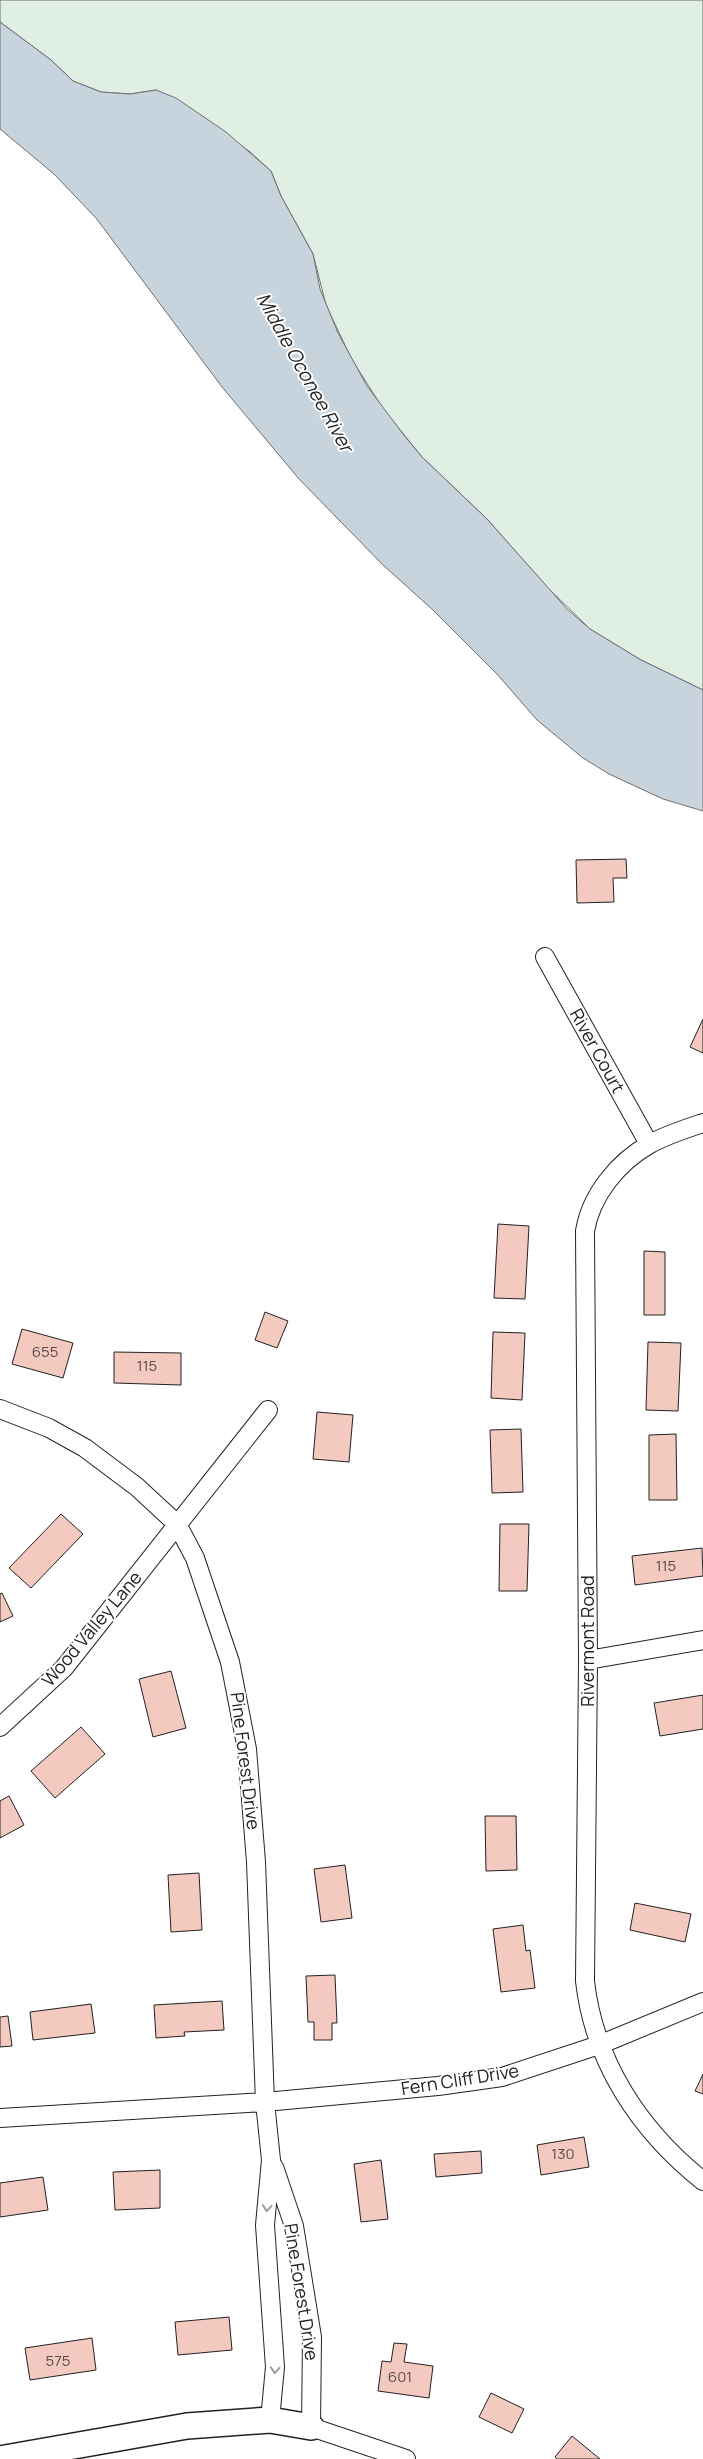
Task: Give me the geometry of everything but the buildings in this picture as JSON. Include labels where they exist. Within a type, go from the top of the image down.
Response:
[{"type":"street","name":"River Court","points":[[545,957],[650,1144]]},
{"type":"street","name":"Rivermont Road","points":[[703,1123],[650,1144],[614,1174],[600,1192],[588,1213],[585,1230],[588,1660],[585,1981],[588,2005],[599,2045],[641,2121],[679,2162],[703,2181]]},
{"type":"street","name":"Pine Forest Drive","points":[[0,1409],[49,1428],[85,1448],[136,1487],[177,1524],[195,1558],[230,1662],[248,1750],[256,1862],[265,2102],[271,2160],[265,2225],[276,2367],[270,2420]]},
{"type":"street","name":"Wood Valley Lane","points":[[0,1727],[64,1668],[268,1410]]},
{"type":"street","points":[[588,1660],[703,1640]]},
{"type":"street","name":"Fern Cliff Drive","points":[[265,2102],[438,2086],[502,2077],[599,2045],[703,2002]]},
{"type":"street","points":[[0,2118],[265,2102]]},
{"type":"street","name":"Pine Forest Drive","points":[[271,2160],[294,2226],[312,2336],[311,2427]]},
{"type":"street","points":[[0,2459],[59,2453],[187,2426],[270,2420],[311,2427],[406,2459]]},
{"type":"green space","points":[[0,0],[703,0],[703,690],[641,660],[590,629],[547,587],[487,519],[422,457],[384,410],[352,360],[326,305],[313,254],[281,196],[271,171],[249,151],[156,90],[130,94],[101,92],[73,81],[51,60],[0,22]]},
{"type":"water","name":"Middle Oconee River","points":[[0,22],[51,60],[73,81],[101,92],[130,94],[156,90],[176,98],[226,132],[271,171],[281,196],[313,254],[320,289],[338,333],[367,386],[422,457],[487,519],[567,609],[590,629],[641,660],[703,690],[703,811],[663,799],[609,774],[583,758],[537,720],[497,674],[433,610],[383,565],[299,479],[222,387],[96,218],[54,174],[0,129]]}]
